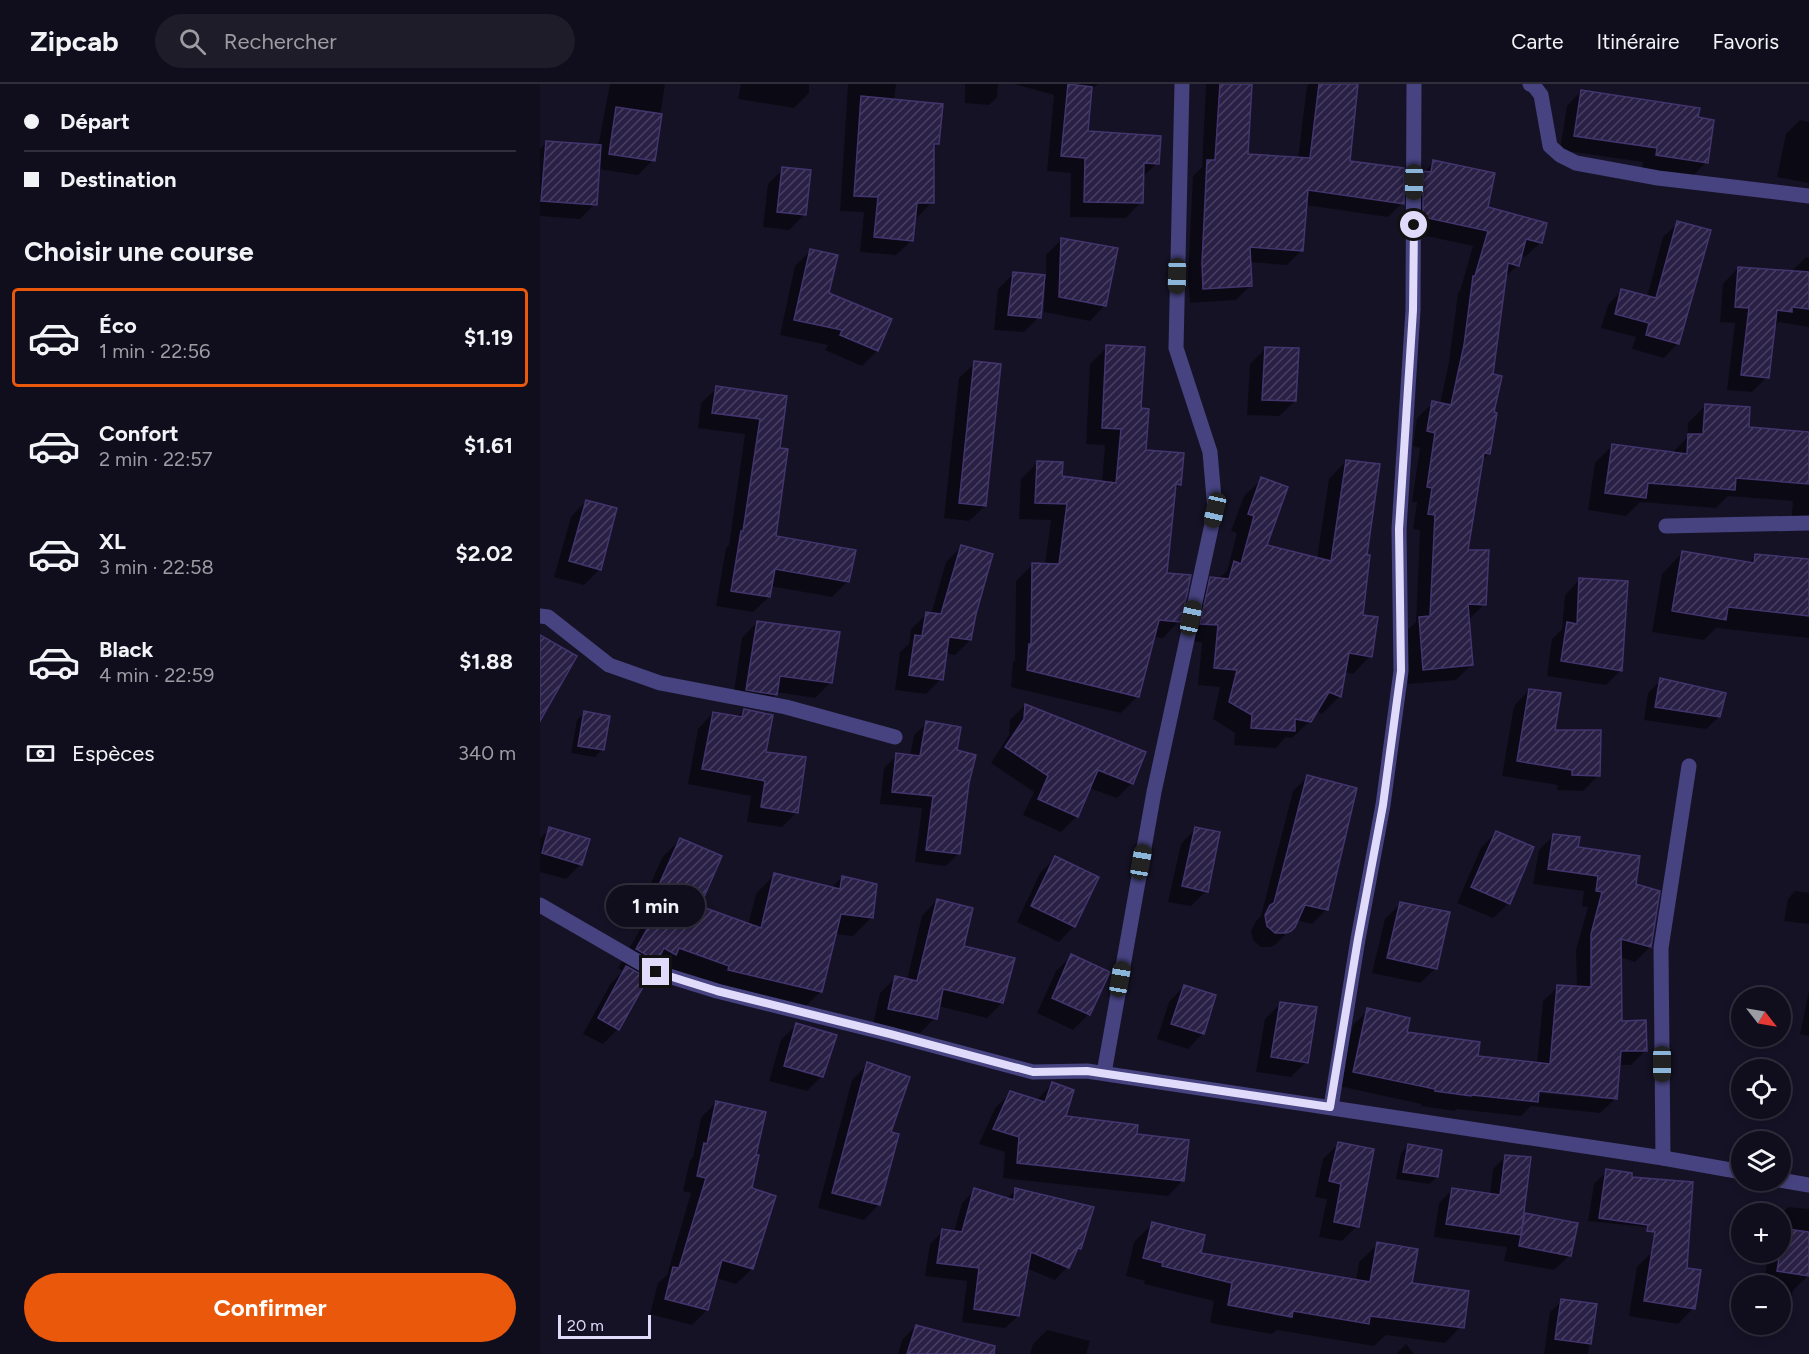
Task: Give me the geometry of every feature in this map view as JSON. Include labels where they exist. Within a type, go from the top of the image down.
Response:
[{"type":"street","points":[[1104,1073],[1154,792],[1215,510],[1210,452],[1176,348],[1182,84]]},
{"type":"street","points":[[1330,1107],[1383,805],[1401,671],[1399,529],[1413,310],[1414,84]]},
{"type":"street","points":[[1530,84],[1541,95],[1550,146],[1560,155],[1576,163],[1658,178],[1809,196]]},
{"type":"street","points":[[1666,526],[1809,523]]},
{"type":"street","points":[[540,616],[548,616],[609,665],[660,683],[786,707],[895,737]]},
{"type":"street","points":[[1663,1158],[1661,948],[1689,766]]},
{"type":"street","points":[[540,905],[656,972],[717,991],[1033,1072],[1104,1073],[1663,1158],[1731,1171]]},
{"type":"street","points":[[1791,1182],[1809,1185]]},
{"type":"building","points":[[1068,84],[1092,87],[1088,131],[1161,136],[1159,164],[1144,163],[1143,203],[1084,202],[1085,158],[1061,156]]},
{"type":"building","points":[[1220,84],[1252,84],[1248,154],[1310,158],[1319,84],[1358,84],[1350,161],[1404,168],[1404,204],[1308,190],[1303,251],[1250,247],[1252,286],[1203,289],[1202,263],[1207,160],[1215,160]]},
{"type":"building","points":[[1581,90],[1700,108],[1698,117],[1714,120],[1708,163],[1656,155],[1657,148],[1574,136]]},
{"type":"building","points":[[861,96],[943,104],[939,144],[934,144],[934,203],[917,203],[913,241],[874,237],[878,197],[854,196]]},
{"type":"building","points":[[616,107],[662,114],[655,161],[609,154]]},
{"type":"building","points":[[546,141],[601,145],[597,205],[541,201]]},
{"type":"building","points":[[1433,160],[1495,173],[1488,207],[1547,223],[1542,243],[1526,239],[1519,266],[1508,263],[1493,374],[1502,376],[1494,412],[1497,413],[1490,454],[1484,453],[1468,550],[1489,550],[1486,605],[1468,604],[1473,665],[1423,670],[1419,617],[1430,616],[1435,515],[1428,514],[1432,488],[1427,487],[1435,433],[1427,431],[1432,401],[1451,405],[1464,345],[1473,276],[1475,276],[1488,231],[1423,217],[1423,171],[1431,172]]},
{"type":"building","points":[[782,167],[811,170],[806,215],[777,212]]},
{"type":"building","points":[[1677,221],[1711,230],[1679,344],[1646,335],[1649,323],[1615,314],[1621,289],[1656,298]]},
{"type":"building","points":[[1061,238],[1118,248],[1106,306],[1059,297]]},
{"type":"building","points":[[810,249],[838,255],[829,293],[892,319],[878,351],[840,335],[842,330],[794,320]]},
{"type":"building","points":[[1738,267],[1809,272],[1809,309],[1792,307],[1792,312],[1777,310],[1769,378],[1741,375],[1749,308],[1735,307]]},
{"type":"building","points":[[1013,272],[1045,275],[1041,318],[1008,315]]},
{"type":"building","points":[[1106,345],[1145,347],[1141,408],[1149,409],[1146,450],[1184,453],[1181,485],[1176,484],[1167,573],[1191,575],[1181,622],[1159,620],[1139,697],[1027,670],[1029,644],[1031,644],[1032,563],[1059,564],[1067,504],[1035,503],[1037,461],[1063,462],[1062,476],[1116,483],[1121,429],[1102,428]]},
{"type":"building","points":[[1265,347],[1299,348],[1296,401],[1262,400]]},
{"type":"building","points":[[974,361],[1001,364],[986,506],[959,503]]},
{"type":"building","points":[[716,386],[787,396],[780,448],[788,449],[776,536],[856,550],[849,582],[775,569],[770,597],[731,591],[741,531],[743,531],[760,419],[712,413]]},
{"type":"building","points":[[1705,404],[1750,407],[1749,427],[1809,432],[1809,484],[1736,478],[1735,490],[1648,483],[1646,498],[1605,493],[1612,444],[1687,454],[1688,434],[1703,434]]},
{"type":"building","points":[[1346,460],[1380,464],[1367,555],[1370,555],[1363,615],[1378,617],[1372,657],[1349,653],[1341,697],[1329,692],[1311,722],[1295,719],[1295,731],[1251,728],[1252,715],[1229,702],[1237,670],[1214,668],[1218,625],[1200,624],[1210,577],[1229,579],[1234,561],[1241,564],[1254,516],[1248,514],[1261,477],[1288,487],[1267,545],[1331,561]]},
{"type":"building","points":[[586,500],[617,508],[601,570],[569,561]]},
{"type":"building","points":[[961,545],[993,554],[971,640],[949,637],[943,680],[909,675],[915,635],[922,636],[926,612],[941,614]]},
{"type":"building","points":[[1682,551],[1754,563],[1755,554],[1809,559],[1809,616],[1728,607],[1726,620],[1672,611]]},
{"type":"building","points":[[1579,578],[1628,581],[1622,671],[1561,661],[1567,622],[1577,624]]},
{"type":"building","points":[[757,621],[840,632],[832,683],[780,676],[777,695],[746,690]]},
{"type":"building","points":[[540,635],[577,656],[540,721]]},
{"type":"building","points":[[1660,678],[1726,693],[1720,717],[1655,707]]},
{"type":"building","points":[[1529,689],[1561,693],[1555,730],[1601,730],[1600,776],[1572,775],[1572,770],[1517,761]]},
{"type":"building","points":[[1025,704],[1146,752],[1133,784],[1098,770],[1078,817],[1038,799],[1048,776],[1005,747],[1024,719]]},
{"type":"building","points":[[744,709],[773,715],[766,752],[806,757],[798,813],[761,807],[765,781],[702,769],[713,712],[742,717]]},
{"type":"building","points":[[584,711],[610,716],[604,750],[578,746]]},
{"type":"building","points":[[926,721],[961,727],[957,750],[976,755],[969,783],[960,854],[926,850],[933,796],[892,792],[896,753],[920,756]]},
{"type":"building","points":[[1307,775],[1357,788],[1328,910],[1305,905],[1291,931],[1275,933],[1267,926],[1265,915],[1270,905],[1274,903]]},
{"type":"building","points":[[549,827],[590,839],[582,865],[542,853]]},
{"type":"building","points":[[1195,827],[1220,832],[1208,892],[1182,886]]},
{"type":"building","points":[[1496,831],[1534,847],[1510,904],[1471,887]]},
{"type":"building","points":[[1553,834],[1580,837],[1578,847],[1640,856],[1636,884],[1660,891],[1651,947],[1621,939],[1622,1021],[1646,1020],[1647,1051],[1621,1051],[1617,1099],[1539,1091],[1538,1102],[1471,1096],[1435,1091],[1435,1089],[1353,1072],[1367,1008],[1410,1018],[1407,1032],[1480,1042],[1478,1056],[1550,1064],[1557,985],[1591,987],[1591,934],[1602,892],[1596,891],[1598,876],[1548,869]]},
{"type":"building","points":[[680,838],[722,856],[700,906],[761,928],[774,873],[840,889],[842,876],[877,884],[873,918],[841,914],[822,992],[728,970],[729,966],[679,948],[676,955],[664,948],[657,961],[636,949],[662,902],[653,898]]},
{"type":"building","points":[[1055,856],[1099,877],[1075,927],[1031,906]]},
{"type":"building","points":[[937,899],[973,908],[964,946],[1015,958],[1003,1003],[943,989],[937,1019],[888,1009],[895,976],[917,981]]},
{"type":"building","points":[[1400,902],[1450,912],[1437,969],[1387,958]]},
{"type":"building","points":[[1071,954],[1110,972],[1090,1015],[1052,998]]},
{"type":"building","points":[[626,966],[648,978],[619,1030],[598,1018]]},
{"type":"building","points":[[1184,985],[1216,995],[1204,1034],[1171,1024]]},
{"type":"building","points":[[1280,1002],[1317,1007],[1308,1063],[1271,1057]]},
{"type":"building","points":[[796,1023],[837,1035],[823,1077],[784,1066]]},
{"type":"building","points":[[867,1062],[910,1077],[891,1132],[899,1134],[880,1205],[832,1193]]},
{"type":"building","points":[[1052,1082],[1074,1090],[1066,1116],[1138,1125],[1137,1134],[1189,1140],[1184,1181],[1017,1163],[1019,1137],[993,1129],[1010,1091],[1045,1102]]},
{"type":"building","points":[[716,1101],[766,1112],[756,1155],[759,1155],[752,1188],[776,1196],[753,1269],[722,1260],[708,1310],[665,1299],[673,1267],[679,1268],[706,1178],[697,1176],[704,1143],[707,1144]]},
{"type":"building","points":[[1338,1142],[1374,1149],[1359,1227],[1334,1222],[1341,1184],[1329,1181]]},
{"type":"building","points":[[1408,1144],[1442,1150],[1438,1177],[1403,1172]]},
{"type":"building","points":[[1505,1155],[1531,1157],[1521,1235],[1446,1224],[1452,1188],[1500,1195]]},
{"type":"building","points":[[1606,1169],[1632,1173],[1632,1177],[1693,1182],[1687,1268],[1701,1270],[1695,1309],[1644,1301],[1655,1232],[1647,1231],[1648,1225],[1599,1218]]},
{"type":"building","points":[[974,1188],[1014,1200],[1015,1188],[1094,1207],[1081,1249],[1078,1248],[1069,1268],[1031,1252],[1019,1316],[974,1309],[979,1268],[937,1263],[942,1229],[962,1232]]},
{"type":"building","points":[[1525,1213],[1578,1223],[1571,1256],[1519,1246]]},
{"type":"building","points":[[1152,1222],[1205,1235],[1201,1253],[1370,1282],[1377,1242],[1418,1249],[1412,1283],[1469,1291],[1464,1328],[1370,1316],[1369,1324],[1293,1311],[1292,1317],[1228,1305],[1232,1283],[1162,1266],[1163,1263],[1143,1258]]},
{"type":"building","points":[[1791,1230],[1809,1232],[1809,1276],[1777,1271],[1778,1263],[1791,1263]]},
{"type":"building","points":[[1561,1299],[1597,1304],[1591,1344],[1555,1339]]},
{"type":"building","points":[[916,1325],[995,1346],[994,1354],[907,1354]]},
{"type":"route","points":[[656,972],[717,991],[1033,1072],[1087,1071],[1330,1107],[1383,805],[1401,671],[1399,529],[1413,310],[1414,225]]}]
